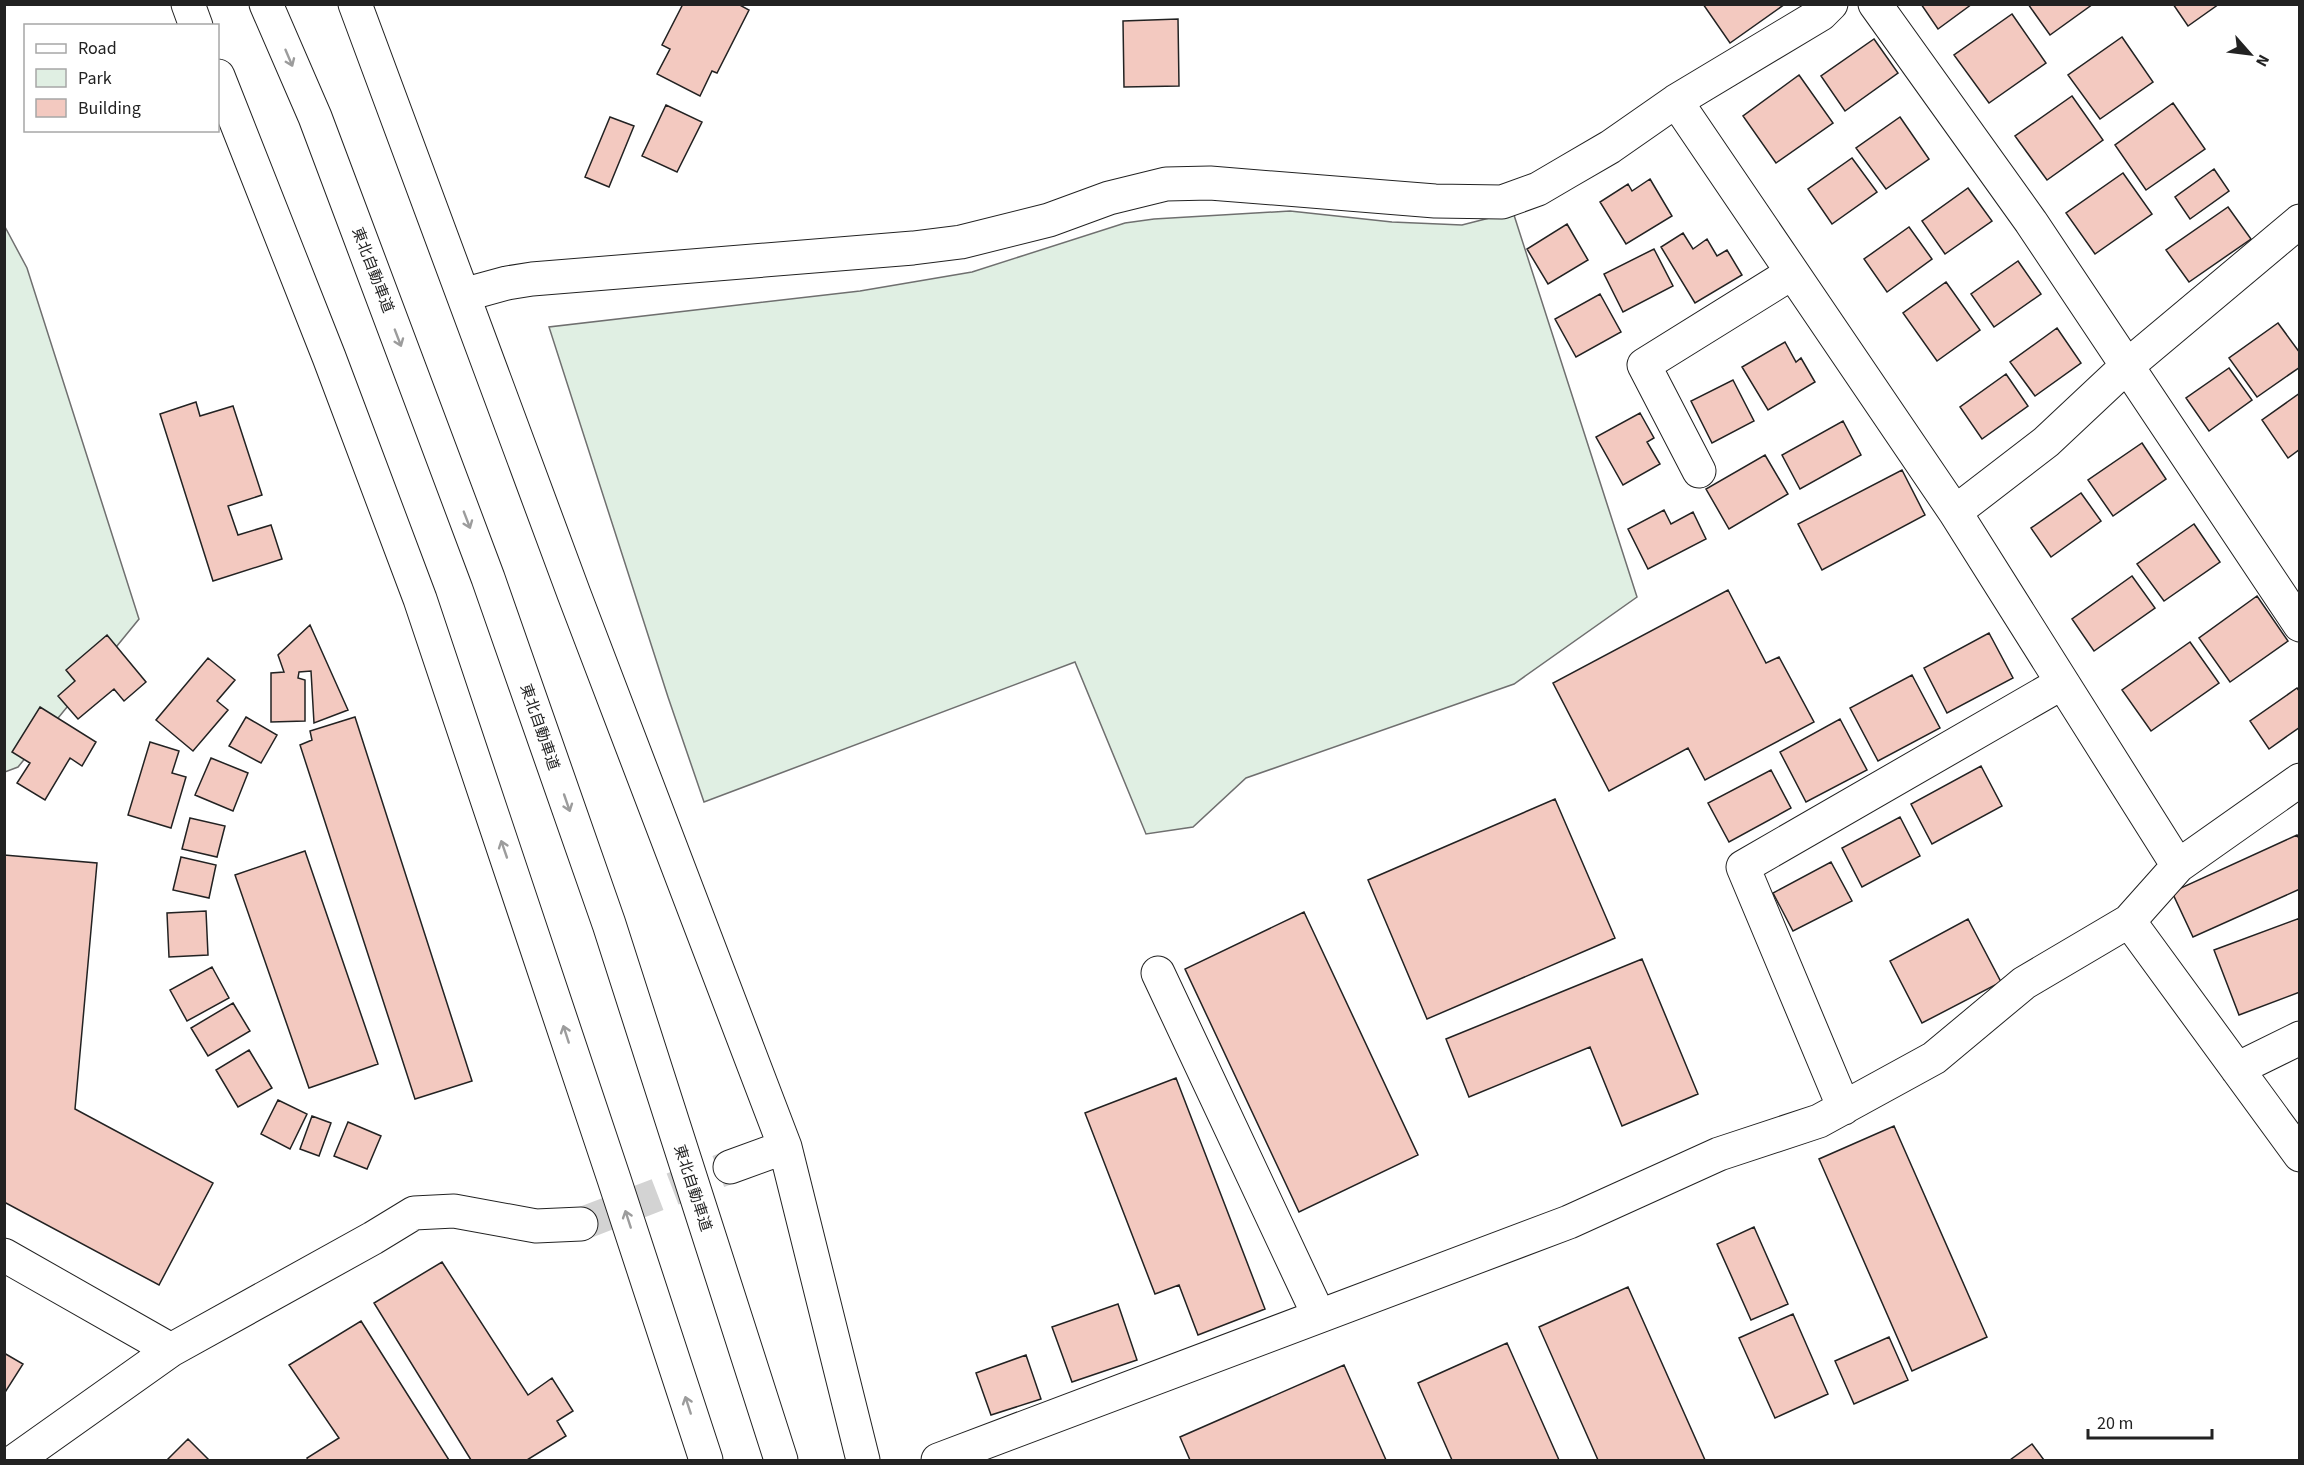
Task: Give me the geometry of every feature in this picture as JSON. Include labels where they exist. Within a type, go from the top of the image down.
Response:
[{"type":"main road","points":[[188,4],[195,24]]},
{"type":"main road","name":"東北自動車道","points":[[266,4],[315,117],[488,578],[609,924],[781,1461]]},
{"type":"main road","points":[[355,4],[785,1147],[863,1461]]},
{"type":"main road","points":[[463,295],[532,279],[901,249],[961,242],[1049,220],[1109,198],[1166,184],[1210,183],[1435,201],[1502,202],[1538,189],[1610,147],[1676,101],[1821,14],[1832,4]]},
{"type":"main road","points":[[1875,4],[2031,222],[2300,625]]},
{"type":"main road","points":[[219,79],[329,357],[420,599],[589,1101],[706,1461]]},
{"type":"main road","points":[[1676,101],[1955,512],[2178,866]]},
{"type":"main road","points":[[1955,512],[2046,442],[2127,366],[2300,220]]},
{"type":"main road","points":[[1699,471],[1644,365],[1792,273]]},
{"type":"main road","points":[[1844,1108],[1743,867],[2062,683]]},
{"type":"main road","points":[[938,1461],[1569,1222],[1719,1154],[1819,1121],[1934,1058],[2024,983],[2129,921],[2178,866],[2300,780]]},
{"type":"main road","points":[[2129,921],[2300,1155]]},
{"type":"main road","points":[[1158,973],[1319,1316]]},
{"type":"main road","points":[[2236,1069],[2300,1038]]},
{"type":"main road","points":[[730,1167],[785,1147]]},
{"type":"main road","points":[[16,1461],[115,1393],[171,1350],[414,1213],[454,1211],[536,1226],[581,1224]]},
{"type":"main road","points":[[4,1255],[171,1350]]},
{"type":"green space","points":[[1290,211],[1392,222],[1462,225],[1513,212],[1637,597],[1514,684],[1246,778],[1193,827],[1146,834],[1075,662],[704,802],[549,327],[860,291],[972,272],[1125,223],[1154,219]]},
{"type":"green space","points":[[4,225],[27,268],[139,619],[18,767],[5,772]]},
{"type":"building","points":[[683,4],[738,4],[749,10],[717,73],[712,71],[700,96],[657,74],[670,49],[662,45]]},
{"type":"building","points":[[1703,4],[1785,4],[1730,43]]},
{"type":"building","points":[[1921,4],[1972,4],[1938,29]]},
{"type":"building","points":[[2028,4],[2093,4],[2050,35]]},
{"type":"building","points":[[2173,4],[2219,4],[2188,26]]},
{"type":"building","points":[[2012,14],[2046,63],[1989,103],[1954,55]]},
{"type":"building","points":[[1178,19],[1179,86],[1124,87],[1123,21]]},
{"type":"building","points":[[2122,37],[2153,82],[2100,119],[2068,75]]},
{"type":"building","points":[[1874,39],[1898,73],[1845,111],[1821,76]]},
{"type":"building","points":[[1799,75],[1833,123],[1776,163],[1743,116]]},
{"type":"building","points":[[2072,96],[2103,140],[2047,180],[2015,136]]},
{"type":"building","points":[[2173,103],[2205,149],[2146,190],[2115,145]]},
{"type":"building","points":[[666,105],[702,122],[677,172],[642,156]]},
{"type":"building","points":[[610,117],[634,126],[609,187],[585,177]]},
{"type":"building","points":[[1900,117],[1929,159],[1886,189],[1856,148]]},
{"type":"building","points":[[1852,158],[1877,192],[1832,224],[1808,189]]},
{"type":"building","points":[[2214,169],[2229,191],[2190,219],[2175,197]]},
{"type":"building","points":[[2123,173],[2152,214],[2095,254],[2066,213]]},
{"type":"building","points":[[1650,179],[1672,216],[1626,244],[1600,202],[1628,184],[1632,191]]},
{"type":"building","points":[[1968,188],[1992,221],[1945,254],[1922,221]]},
{"type":"building","points":[[2228,207],[2251,239],[2189,282],[2166,250]]},
{"type":"building","points":[[1567,224],[1588,260],[1548,284],[1527,249]]},
{"type":"building","points":[[1909,227],[1932,259],[1887,292],[1864,259]]},
{"type":"building","points":[[1683,233],[1693,249],[1707,239],[1717,256],[1727,250],[1742,275],[1695,303],[1661,247]]},
{"type":"building","points":[[1654,249],[1673,286],[1623,312],[1604,274]]},
{"type":"building","points":[[2018,261],[2041,294],[1994,327],[1971,294]]},
{"type":"building","points":[[1946,282],[1980,330],[1937,361],[1903,313]]},
{"type":"building","points":[[1600,294],[1621,332],[1576,357],[1555,319]]},
{"type":"building","points":[[2278,323],[2300,353],[2300,367],[2257,397],[2229,358]]},
{"type":"building","points":[[2057,328],[2081,363],[2035,396],[2010,362]]},
{"type":"building","points":[[1785,342],[1796,362],[1801,358],[1815,382],[1768,410],[1742,367]]},
{"type":"building","points":[[2229,368],[2252,400],[2209,431],[2186,398]]},
{"type":"building","points":[[2006,374],[2028,406],[1982,439],[1960,407]]},
{"type":"building","points":[[1733,380],[1754,421],[1712,443],[1691,401]]},
{"type":"building","points":[[2300,393],[2300,449],[2288,458],[2262,420]]},
{"type":"building","points":[[196,402],[200,416],[233,406],[262,495],[228,506],[238,535],[271,525],[282,559],[213,581],[160,414]]},
{"type":"building","points":[[1640,413],[1654,438],[1647,442],[1660,464],[1623,485],[1596,437]]},
{"type":"building","points":[[1843,421],[1861,455],[1800,489],[1782,455]]},
{"type":"building","points":[[2142,443],[2166,479],[2113,516],[2088,480]]},
{"type":"building","points":[[1765,455],[1788,494],[1729,529],[1706,489]]},
{"type":"building","points":[[1902,470],[1925,515],[1822,570],[1798,524]]},
{"type":"building","points":[[2081,493],[2101,521],[2051,557],[2031,528]]},
{"type":"building","points":[[1664,510],[1671,524],[1693,512],[1706,539],[1648,569],[1628,529]]},
{"type":"building","points":[[2194,524],[2220,562],[2164,601],[2137,564]]},
{"type":"building","points":[[2132,576],[2155,608],[2094,651],[2072,619]]},
{"type":"building","points":[[1728,590],[1766,663],[1779,657],[1814,722],[1705,780],[1688,748],[1609,791],[1553,683]]},
{"type":"building","points":[[2257,596],[2288,641],[2230,682],[2199,638]]},
{"type":"building","points":[[310,625],[348,710],[314,723],[311,671],[299,672],[298,678],[305,680],[305,721],[271,722],[271,673],[284,672],[278,655]]},
{"type":"building","points":[[1989,633],[2013,678],[1947,713],[1924,668]]},
{"type":"building","points":[[107,635],[146,682],[124,701],[114,689],[78,719],[58,696],[75,681],[66,670]]},
{"type":"building","points":[[2190,642],[2219,683],[2151,731],[2122,690]]},
{"type":"building","points":[[208,658],[235,680],[217,701],[228,710],[193,751],[156,720]]},
{"type":"building","points":[[1912,675],[1940,728],[1878,761],[1850,708]]},
{"type":"building","points":[[2297,688],[2300,692],[2300,727],[2269,749],[2250,721]]},
{"type":"building","points":[[40,707],[96,742],[82,766],[70,758],[45,800],[17,783],[30,763],[12,752]]},
{"type":"building","points":[[246,717],[277,735],[261,763],[229,746]]},
{"type":"building","points":[[355,717],[472,1081],[415,1099],[300,745],[312,740],[310,731]]},
{"type":"building","points":[[1840,719],[1867,770],[1806,802],[1780,752]]},
{"type":"building","points":[[150,742],[179,751],[172,773],[186,777],[171,828],[128,815]]},
{"type":"building","points":[[211,758],[248,773],[233,811],[195,795]]},
{"type":"building","points":[[1981,766],[2002,806],[1932,844],[1911,804]]},
{"type":"building","points":[[1771,770],[1791,808],[1729,842],[1708,803]]},
{"type":"building","points":[[1555,799],[1615,938],[1427,1019],[1368,880]]},
{"type":"building","points":[[1900,817],[1920,856],[1862,887],[1842,848]]},
{"type":"building","points":[[190,818],[225,826],[217,857],[182,849]]},
{"type":"building","points":[[2297,835],[2300,840],[2300,889],[2193,937],[2172,892]]},
{"type":"building","points":[[305,851],[378,1064],[309,1088],[235,875]]},
{"type":"building","points":[[4,855],[97,863],[75,1109],[213,1183],[159,1285],[4,1202]]},
{"type":"building","points":[[181,857],[216,865],[209,898],[173,890]]},
{"type":"building","points":[[1831,862],[1852,901],[1793,931],[1773,893]]},
{"type":"building","points":[[206,911],[208,955],[169,957],[167,913]]},
{"type":"building","points":[[1304,912],[1418,1155],[1299,1212],[1185,969]]},
{"type":"building","points":[[2300,918],[2300,992],[2239,1015],[2214,950]]},
{"type":"building","points":[[1968,919],[2001,982],[1922,1023],[1890,961]]},
{"type":"building","points":[[1642,959],[1698,1094],[1622,1126],[1590,1047],[1469,1097],[1446,1039]]},
{"type":"building","points":[[212,967],[229,998],[187,1021],[170,990]]},
{"type":"building","points":[[233,1003],[250,1031],[208,1056],[191,1028]]},
{"type":"building","points":[[249,1050],[272,1088],[238,1107],[216,1070]]},
{"type":"building","points":[[1176,1078],[1265,1309],[1198,1335],[1179,1285],[1155,1294],[1085,1113]]},
{"type":"building","points":[[278,1100],[307,1114],[290,1149],[261,1134]]},
{"type":"building","points":[[312,1116],[331,1123],[319,1156],[300,1149]]},
{"type":"building","points":[[348,1122],[381,1136],[367,1169],[334,1156]]},
{"type":"building","points":[[1894,1126],[1987,1337],[1912,1371],[1819,1159]]},
{"type":"building","points":[[1754,1227],[1788,1304],[1751,1320],[1717,1244]]},
{"type":"building","points":[[442,1262],[528,1395],[552,1378],[573,1411],[557,1421],[566,1436],[527,1460],[471,1460],[374,1303]]},
{"type":"building","points":[[1628,1287],[1705,1460],[1598,1460],[1539,1327]]},
{"type":"building","points":[[1118,1304],[1137,1360],[1072,1382],[1052,1327]]},
{"type":"building","points":[[1793,1314],[1828,1394],[1775,1418],[1739,1338]]},
{"type":"building","points":[[361,1321],[449,1460],[308,1460],[307,1458],[339,1438],[289,1365]]},
{"type":"building","points":[[1889,1337],[1908,1380],[1854,1404],[1835,1361]]},
{"type":"building","points":[[1507,1343],[1559,1460],[1452,1460],[1418,1383]]},
{"type":"building","points":[[4,1353],[23,1364],[4,1394]]},
{"type":"building","points":[[1026,1355],[1041,1399],[991,1415],[976,1373]]},
{"type":"building","points":[[1344,1365],[1386,1460],[1190,1460],[1180,1437]]},
{"type":"building","points":[[188,1439],[209,1460],[167,1460]]},
{"type":"building","points":[[2032,1444],[2044,1460],[2010,1460]]},
{"type":"tunnel","points":[[581,1224],[730,1167]]}]
